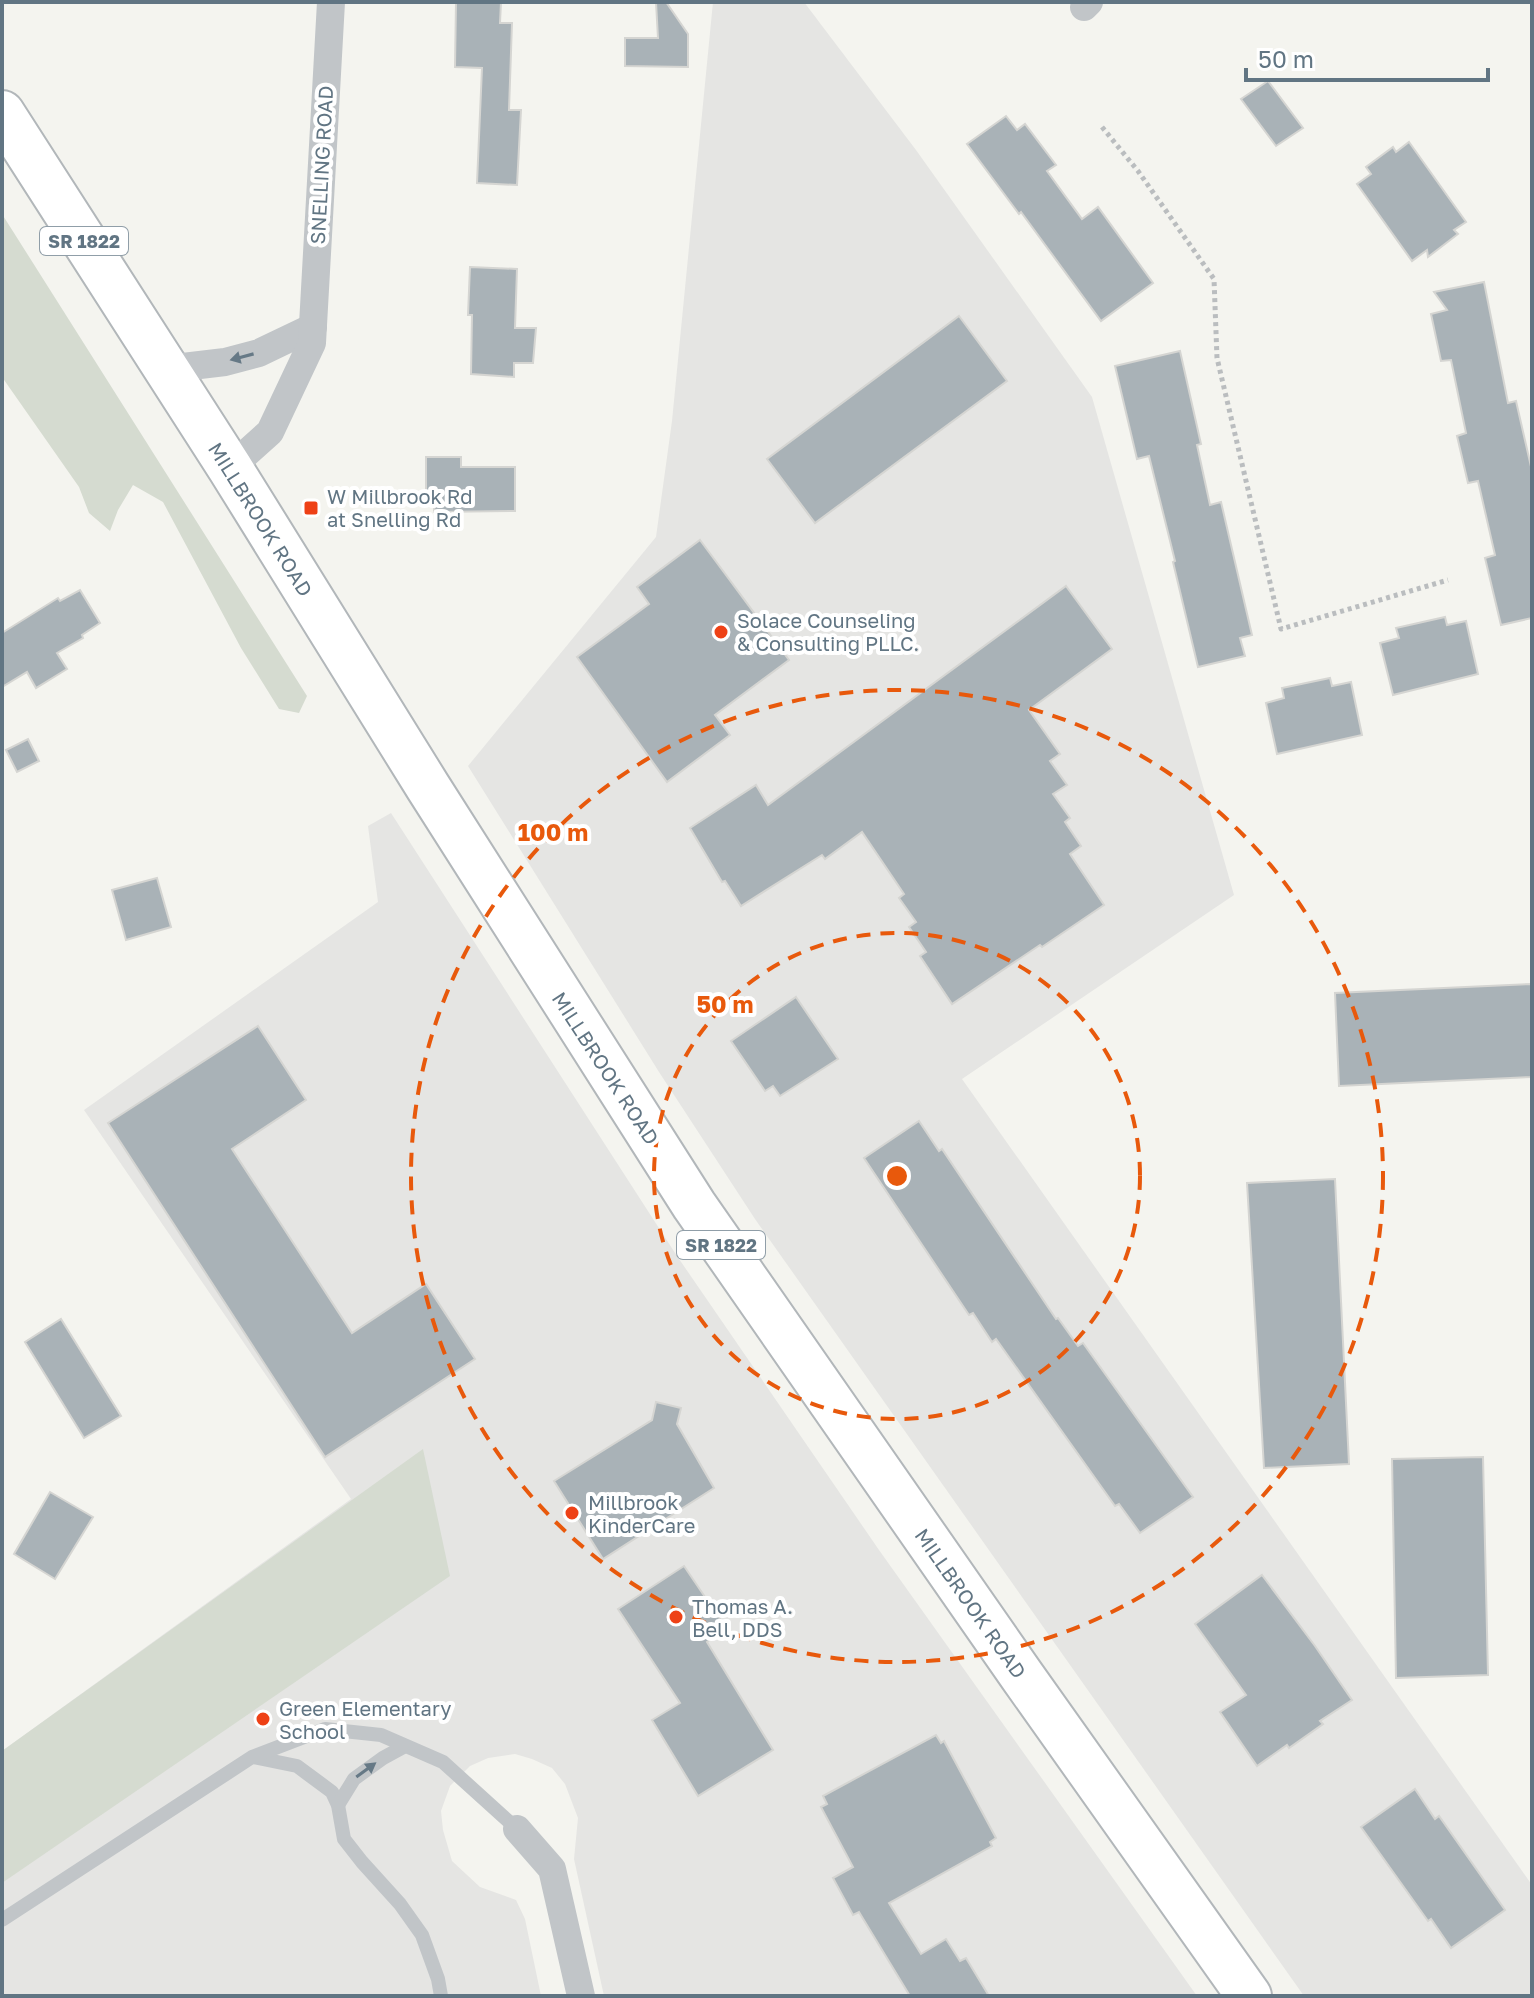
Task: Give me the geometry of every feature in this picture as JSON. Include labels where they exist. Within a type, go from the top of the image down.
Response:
[{"type":"main road","name":"MILLBROOK ROAD","points":[[2,113],[710,1229],[1015,1668],[1249,1996]]},
{"type":"street","name":"SNELLING ROAD","points":[[230,468],[270,432],[312,343],[331,2]]},
{"type":"street","points":[[166,369],[225,362],[259,353],[313,327]]},
{"type":"street","points":[[517,1829],[552,1869],[581,1996]]},
{"type":"lane","points":[[2,1920],[252,1757],[325,1729],[381,1735],[443,1762],[517,1829]]},
{"type":"lane","points":[[338,1805],[354,1779],[405,1746]]},
{"type":"lane","points":[[252,1757],[297,1766],[332,1792],[338,1805],[344,1839],[400,1904],[422,1935],[441,1996]]},
{"type":"path","points":[[1102,127],[1138,171],[1214,279],[1217,358],[1281,629],[1448,580]]},
{"type":"shaded area","points":[[713,2],[804,2],[916,150],[1092,397],[1234,895],[962,1079],[1532,1885],[1532,1996],[1304,1996],[755,1219],[659,1072],[468,766],[656,537],[672,421]]},
{"type":"shaded area","points":[[2,214],[307,696],[299,713],[279,709],[241,648],[163,502],[133,485],[110,531],[89,513],[79,487],[2,377]]},
{"type":"shaded area","points":[[391,813],[677,1256],[879,1550],[1197,1996],[604,1996],[574,1859],[578,1818],[565,1784],[552,1768],[515,1754],[488,1758],[470,1766],[450,1786],[441,1811],[443,1830],[452,1861],[480,1887],[516,1900],[525,1919],[541,1996],[2,1996],[2,1751],[351,1499],[84,1110],[378,902],[368,826]]},
{"type":"shaded area","points":[[423,1449],[450,1576],[2,1883],[2,1751]]},
{"type":"building","points":[[456,2],[501,2],[500,23],[512,23],[509,110],[521,110],[517,185],[477,183],[482,68],[455,67]]},
{"type":"building","points":[[656,2],[666,2],[688,34],[688,67],[625,66],[625,38],[658,38]]},
{"type":"building","points":[[1268,81],[1303,128],[1276,146],[1241,99]]},
{"type":"building","points":[[1006,116],[1017,130],[1025,124],[1056,165],[1047,171],[1082,219],[1098,207],[1153,283],[1101,321],[967,144]]},
{"type":"building","points":[[1409,142],[1466,222],[1454,230],[1458,234],[1428,257],[1427,250],[1412,261],[1357,184],[1371,174],[1366,167],[1393,147],[1396,152]]},
{"type":"building","points":[[470,267],[517,269],[515,328],[536,328],[533,363],[514,363],[514,377],[471,374],[472,315],[468,315]]},
{"type":"building","points":[[1484,282],[1508,403],[1516,401],[1532,471],[1532,618],[1501,625],[1485,558],[1495,555],[1478,481],[1468,483],[1457,436],[1466,433],[1451,360],[1441,361],[1431,314],[1447,310],[1434,292]]},
{"type":"building","points":[[959,316],[1007,381],[815,523],[767,459]]},
{"type":"building","points":[[1180,351],[1201,444],[1197,445],[1210,505],[1221,502],[1252,635],[1240,638],[1245,656],[1198,667],[1149,456],[1137,459],[1115,366]]},
{"type":"building","points":[[426,457],[461,457],[461,467],[515,467],[515,511],[434,512],[435,497],[426,497]]},
{"type":"building","points":[[700,540],[789,660],[715,715],[730,735],[667,782],[577,657],[649,604],[637,587]]},
{"type":"building","points":[[1066,586],[1112,649],[1029,710],[1060,754],[1050,761],[1067,785],[1053,794],[1070,818],[1065,822],[1081,846],[1070,854],[1104,905],[952,1004],[920,956],[926,952],[909,927],[916,922],[899,898],[904,894],[862,832],[825,859],[822,855],[741,906],[725,881],[722,882],[690,828],[756,785],[768,805]]},
{"type":"building","points":[[80,590],[100,623],[82,635],[83,638],[57,653],[67,669],[36,688],[27,672],[2,687],[2,633],[58,598],[60,601]]},
{"type":"building","points":[[1445,617],[1447,625],[1466,621],[1478,674],[1393,695],[1380,643],[1399,638],[1396,628]]},
{"type":"building","points":[[1330,678],[1332,686],[1351,682],[1362,735],[1277,754],[1266,703],[1284,698],[1282,688]]},
{"type":"building","points":[[28,739],[39,761],[17,772],[6,750]]},
{"type":"building","points":[[157,878],[171,927],[126,940],[112,890]]},
{"type":"building","points":[[1532,984],[1532,1077],[1339,1086],[1335,993]]},
{"type":"building","points":[[796,997],[838,1059],[780,1096],[773,1086],[765,1091],[731,1041]]},
{"type":"building","points":[[258,1026],[306,1100],[232,1149],[352,1333],[426,1284],[475,1359],[325,1457],[108,1123]]},
{"type":"building","points":[[919,1121],[939,1151],[942,1149],[1056,1319],[1078,1346],[1083,1343],[1193,1497],[1140,1533],[1119,1504],[1115,1506],[996,1339],[992,1342],[973,1313],[969,1315],[864,1158]]},
{"type":"building","points":[[1335,1179],[1349,1464],[1264,1468],[1247,1183]]},
{"type":"building","points":[[61,1319],[121,1416],[84,1438],[25,1342]]},
{"type":"building","points":[[656,1402],[681,1408],[677,1424],[714,1488],[603,1559],[554,1481],[652,1420]]},
{"type":"building","points":[[1483,1457],[1488,1675],[1396,1678],[1392,1459]]},
{"type":"building","points":[[50,1492],[93,1517],[55,1579],[14,1554]]},
{"type":"building","points":[[684,1566],[726,1628],[707,1642],[773,1750],[698,1796],[652,1720],[680,1703],[618,1609]]},
{"type":"building","points":[[1262,1575],[1352,1700],[1320,1721],[1323,1724],[1289,1748],[1287,1745],[1257,1766],[1220,1712],[1246,1695],[1195,1624]]},
{"type":"building","points":[[936,1735],[941,1743],[944,1741],[996,1838],[990,1842],[992,1846],[889,1903],[921,1954],[946,1939],[960,1961],[966,1958],[989,1996],[910,1996],[859,1912],[853,1915],[833,1878],[853,1867],[821,1807],[827,1804],[823,1796]]},
{"type":"building","points":[[1415,1789],[1435,1819],[1439,1816],[1505,1910],[1451,1948],[1361,1827]]},
{"type":"place","name":"W Millbrook Rd at Snelling Rd","points":[[311,508]]},
{"type":"place","name":"Solace Counseling & Consulting PLLC.","points":[[721,632]]},
{"type":"place","name":"Millbrook KinderCare","points":[[572,1513]]},
{"type":"place","name":"Thomas A. Bell, DDS","points":[[676,1617]]},
{"type":"place","name":"Green Elementary School","points":[[263,1719]]}]
